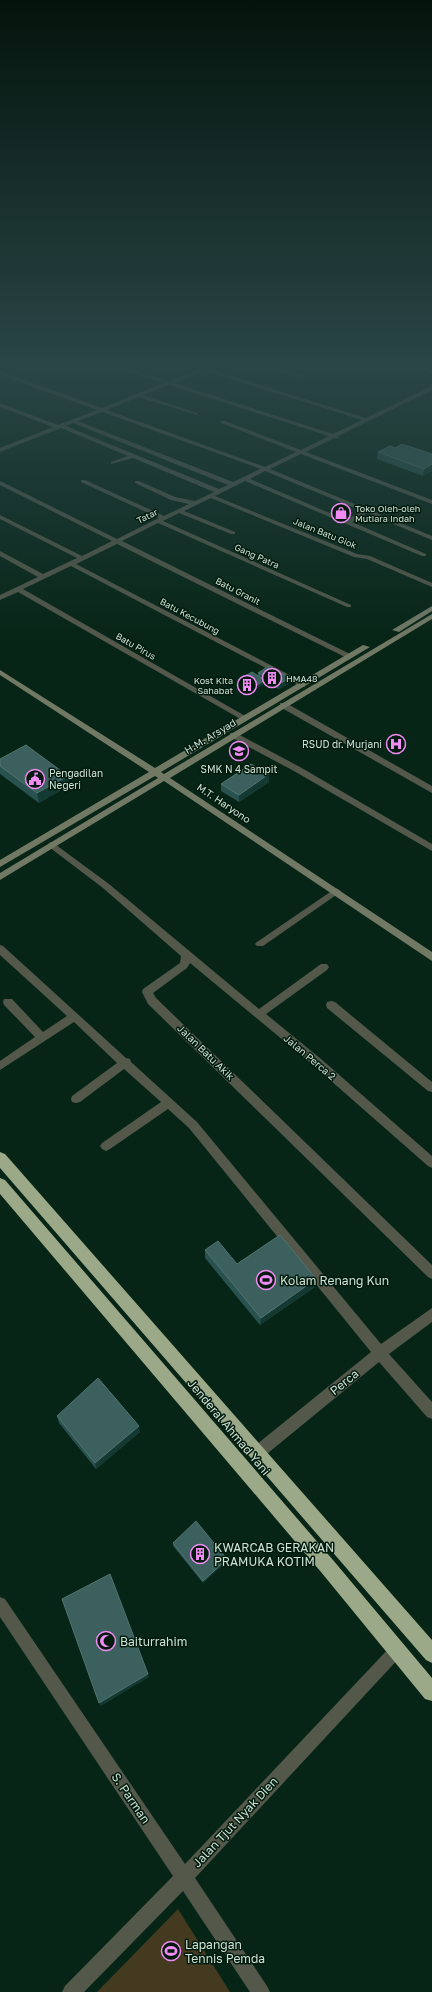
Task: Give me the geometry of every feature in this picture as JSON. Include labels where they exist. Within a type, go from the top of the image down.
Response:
[{"type":"highway","name":"Jenderal Ahmad Yani","points":[[0,1158],[432,1654]]},
{"type":"highway","name":"Jenderal Ahmad Yani","points":[[0,1184],[126,1330],[432,1692]]},
{"type":"highway","points":[[126,1330],[140,1318]]},
{"type":"street","points":[[114,463],[133,456],[220,492]]},
{"type":"street","points":[[160,456],[234,485]]},
{"type":"street","points":[[231,456],[267,469],[432,538]]},
{"type":"street","name":"Tatar","points":[[0,598],[294,456]]},
{"type":"street","points":[[316,456],[432,502]]},
{"type":"street","points":[[245,480],[424,555]]},
{"type":"street","name":"Gang Patra","points":[[83,481],[161,520],[349,606]]},
{"type":"street","points":[[137,482],[173,499],[196,503]]},
{"type":"street","name":"Batu Granit","points":[[0,483],[349,657]]},
{"type":"street","name":"Jalan Batu Giok","points":[[211,496],[356,556],[368,557],[432,585]]},
{"type":"street","points":[[178,511],[233,533]]},
{"type":"street","points":[[347,522],[367,511]]},
{"type":"street","points":[[0,517],[81,558]]},
{"type":"street","points":[[0,553],[43,577]]},
{"type":"street","name":"Batu Kecubung","points":[[70,564],[302,685]]},
{"type":"street","name":"Batu Pirus","points":[[18,590],[244,720]]},
{"type":"street","name":"H.M. Arsyad","points":[[0,864],[432,608]]},
{"type":"street","name":"H.M. Arsyad","points":[[0,877],[432,616]]},
{"type":"street","name":"M.T. Haryono","points":[[0,672],[164,777],[336,891],[432,957]]},
{"type":"street","points":[[283,705],[432,790]]},
{"type":"street","points":[[233,735],[297,769],[432,848]]},
{"type":"street","points":[[52,845],[106,886],[186,954]]},
{"type":"street","points":[[23,851],[32,858]]},
{"type":"street","points":[[260,944],[336,891]]},
{"type":"street","points":[[0,949],[126,1062],[193,1125],[380,1352],[432,1412]]},
{"type":"street","name":"Jalan Perca 2","points":[[186,954],[317,1062],[432,1163]]},
{"type":"street","name":"Jalan Batu Akik","points":[[186,954],[187,959],[184,965],[150,989],[148,995],[269,1113],[370,1215],[432,1273]]},
{"type":"street","points":[[259,1014],[324,966]]},
{"type":"street","points":[[8,1002],[42,1038]]},
{"type":"street","points":[[331,1005],[432,1088]]},
{"type":"street","points":[[0,1066],[75,1016]]},
{"type":"street","points":[[76,1099],[126,1062]]},
{"type":"street","points":[[106,1146],[169,1102]]},
{"type":"street","name":"Perca","points":[[258,1453],[380,1352],[432,1314]]},
{"type":"street","name":"S. Parman","points":[[0,1604],[185,1876],[261,1992]]},
{"type":"street","name":"Jalan Tjut Nyak Dien","points":[[71,1992],[185,1876],[397,1650]]},
{"type":"shaded area","name":"Lapangan Tennis Pemda","points":[[178,1909],[230,1992],[97,1992]]},
{"type":"building","points":[[389,456],[432,456],[432,464],[424,469]]},
{"type":"building","points":[[269,666],[290,678],[279,684],[258,673]]},
{"type":"building","points":[[252,672],[265,680],[252,688],[238,680]]},
{"type":"building","name":"Pengadilan Negeri","points":[[26,745],[68,776],[37,793],[0,766],[0,759]]},
{"type":"building","points":[[251,764],[269,774],[239,795],[221,784]]},
{"type":"building","name":"Kolam Renang Kun","points":[[280,1235],[316,1279],[261,1318],[205,1250],[218,1241],[237,1264]]},
{"type":"building","points":[[98,1378],[139,1426],[95,1463],[57,1416]]},
{"type":"building","name":"KWARCAB GERAKAN PRAMUKA KOTIM","points":[[196,1521],[227,1559],[203,1581],[173,1543]]},
{"type":"building","name":"Baiturrahim","points":[[110,1574],[148,1674],[99,1703],[62,1599]]},
{"type":"place","name":"Toko Oleh-oleh Mutiara Indah","points":[[341,513]]},
{"type":"place","name":"HMA48","points":[[272,678]]},
{"type":"place","name":"Kost Kita Sahabat","points":[[247,685]]},
{"type":"place","name":"RSUD dr. Murjani","points":[[396,744]]},
{"type":"place","name":"SMK N 4 Sampit","points":[[239,751]]},
{"type":"place","name":"Pengadilan Negeri","points":[[35,779]]},
{"type":"place","name":"Kolam Renang Kun","points":[[266,1280]]},
{"type":"place","name":"KWARCAB GERAKAN PRAMUKA KOTIM","points":[[200,1554]]},
{"type":"place","name":"Baiturrahim","points":[[106,1641]]},
{"type":"place","name":"Lapangan Tennis Pemda","points":[[171,1951]]}]
